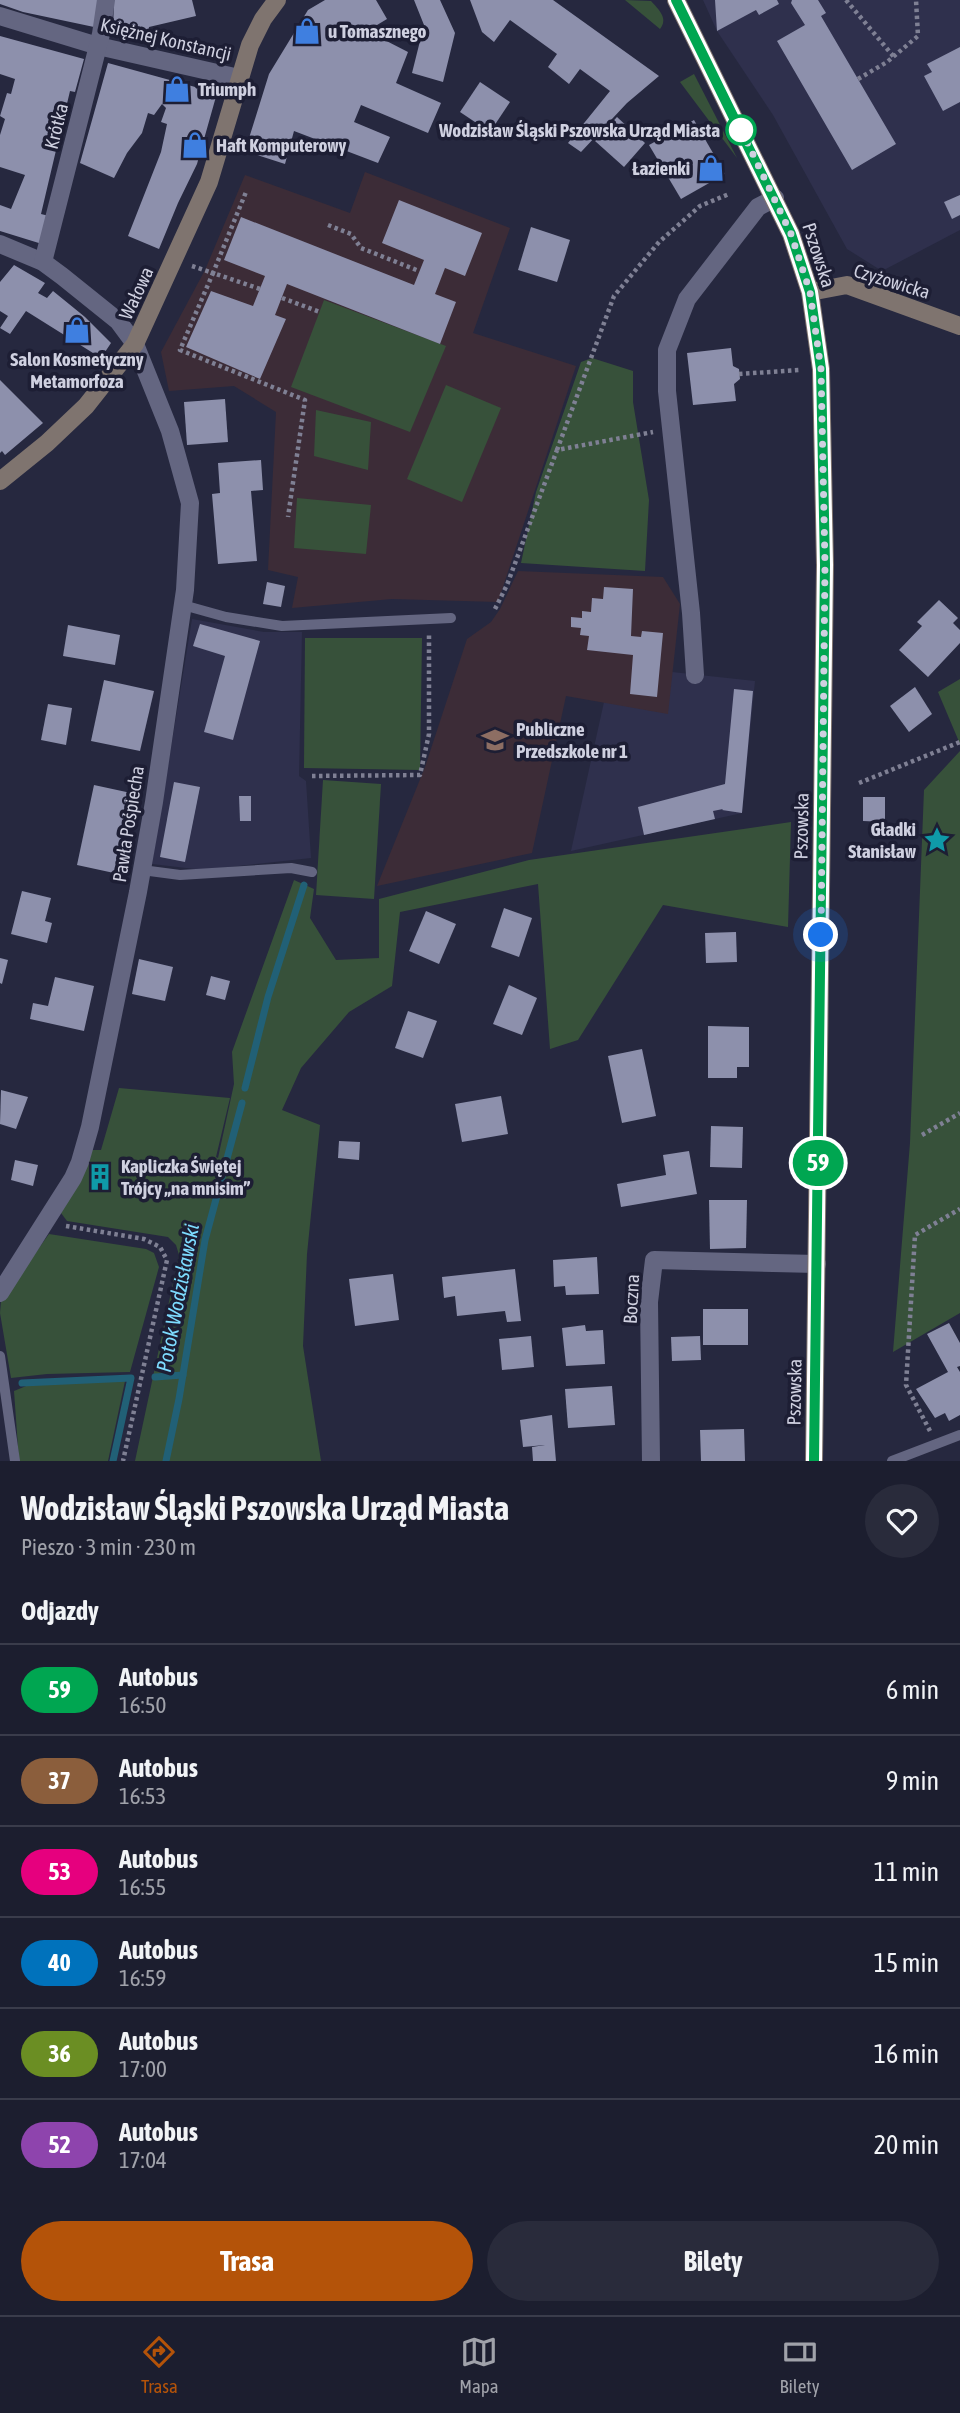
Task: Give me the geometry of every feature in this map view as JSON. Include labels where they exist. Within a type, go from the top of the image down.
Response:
[{"type":"main road","name":"Księżnej Konstancji","points":[[239,78],[250,45],[263,19],[277,0]]},
{"type":"main road","name":"Pszowska","points":[[676,0],[791,234],[810,292],[821,369],[825,565],[814,1461]]},
{"type":"main road","name":"Wałowa","points":[[0,481],[47,443],[86,405],[135,344],[209,182],[239,78]]},
{"type":"main road","name":"Czyżowicka","points":[[810,292],[847,285],[960,326]]},
{"type":"street","name":"Krótka","points":[[43,262],[98,46],[106,0]]},
{"type":"street","name":"Księżnej Konstancji","points":[[0,16],[98,46],[239,78]]},
{"type":"street","points":[[695,674],[667,391],[667,351],[687,299],[758,207],[775,198]]},
{"type":"street","name":"Pawła Pośpiecha","points":[[0,244],[43,262],[118,321],[135,344],[170,431],[190,503],[183,605],[142,870],[90,1127],[73,1178],[0,1293]]},
{"type":"street","name":"Boczna","points":[[651,1461],[649,1302],[654,1261],[817,1264]]},
{"type":"lane","points":[[183,605],[226,617],[282,626],[452,618]]},
{"type":"lane","points":[[142,870],[180,875],[291,868],[312,872]]},
{"type":"lane","points":[[0,1356],[15,1461]]},
{"type":"lane","points":[[891,1461],[960,1435]]},
{"type":"path","points":[[846,0],[894,57]]},
{"type":"path","points":[[858,79],[894,57],[918,36],[916,0]]},
{"type":"path","points":[[246,191],[180,349],[305,400],[288,517]]},
{"type":"path","points":[[495,609],[507,585],[614,296],[659,242],[700,206],[729,194]]},
{"type":"path","points":[[328,225],[351,234],[361,248],[419,271]]},
{"type":"path","points":[[191,266],[260,289]]},
{"type":"path","points":[[282,298],[320,312]]},
{"type":"path","points":[[739,374],[800,370]]},
{"type":"path","points":[[557,450],[671,429]]},
{"type":"path","points":[[312,776],[419,775],[429,734],[430,620]]},
{"type":"path","points":[[859,783],[960,742]]},
{"type":"path","points":[[922,1135],[960,1113]]},
{"type":"path","points":[[937,1444],[906,1385],[915,1235],[960,1209]]},
{"type":"path","points":[[45,1223],[144,1240],[160,1247],[167,1259],[123,1461]]},
{"type":"shaded area","points":[[703,0],[960,0],[960,230],[882,271],[847,249],[773,115],[717,31]]},
{"type":"shaded area","points":[[365,172],[510,228],[473,333],[576,366],[498,602],[392,599],[292,608],[298,577],[268,570],[276,412],[234,386],[169,391],[161,352],[205,270],[245,175],[350,213]]},
{"type":"shaded area","name":"Publiczne Przedszkole nr 1","points":[[518,571],[663,577],[680,604],[668,714],[566,696],[532,853],[377,886],[425,767],[467,639],[491,622]]},
{"type":"shaded area","points":[[192,619],[264,632],[302,632],[299,776],[306,781],[311,858],[203,870],[152,864]]},
{"type":"shaded area","points":[[672,672],[755,681],[742,813],[571,851],[604,702],[667,713]]},
{"type":"green space","points":[[625,0],[651,1],[663,17],[660,29]]},
{"type":"green space","points":[[694,74],[737,158],[680,82]]},
{"type":"green space","points":[[324,300],[446,346],[410,432],[291,387]]},
{"type":"green space","points":[[592,358],[633,371],[633,402],[649,500],[645,571],[521,563],[536,492],[581,362]]},
{"type":"green space","points":[[446,385],[501,408],[462,502],[407,479]]},
{"type":"green space","points":[[316,410],[371,422],[368,470],[314,456]]},
{"type":"green space","points":[[297,498],[371,505],[366,554],[294,548]]},
{"type":"green space","points":[[305,638],[422,638],[420,770],[304,768]]},
{"type":"green space","points":[[960,679],[960,744],[938,692]]},
{"type":"green space","points":[[960,751],[960,1313],[893,1352],[910,1143],[924,790]]},
{"type":"green space","points":[[323,780],[381,784],[374,899],[316,895]]},
{"type":"green space","points":[[791,822],[788,927],[663,905],[578,1040],[550,1049],[538,884],[400,912],[392,986],[349,1012],[301,1068],[282,1110],[320,1125],[307,1254],[303,1346],[321,1461],[135,1461],[179,1255],[176,1245],[168,1237],[67,1221],[61,1213],[91,1150],[101,1150],[119,1088],[230,1098],[216,1157],[218,1158],[234,1084],[232,1052],[294,880],[314,889],[310,918],[336,960],[379,958],[379,899],[529,860]]},
{"type":"green space","points":[[49,1234],[146,1249],[154,1253],[159,1267],[130,1372],[47,1374],[11,1378],[0,1313],[1,1301]]},
{"type":"green space","points":[[125,1381],[108,1461],[19,1461],[14,1391],[31,1384]]},
{"type":"building","points":[[0,0],[101,0],[94,27],[23,12],[0,4]]},
{"type":"building","points":[[114,0],[192,0],[196,16],[149,27],[148,34],[113,30]]},
{"type":"building","points":[[325,0],[376,0],[387,19],[367,31],[408,52],[396,83],[441,103],[428,133],[361,105],[354,122],[390,137],[378,163],[294,131],[285,164],[245,151],[269,74],[308,10]]},
{"type":"building","points":[[414,0],[440,0],[455,33],[443,82],[412,73],[424,25]]},
{"type":"building","points":[[470,0],[553,0],[659,76],[627,103],[581,152],[568,143],[610,91],[580,69],[569,84],[548,67],[557,54],[510,20],[494,42],[482,32]]},
{"type":"building","points":[[715,0],[777,0],[779,4],[759,15],[756,10],[717,31]]},
{"type":"building","points":[[792,0],[818,0],[826,13],[821,16],[896,144],[852,170],[777,41],[805,25],[791,3]]},
{"type":"building","points":[[0,36],[84,59],[75,92],[70,91],[41,214],[49,216],[42,244],[0,231],[0,205],[11,209],[25,175],[0,167],[0,135],[5,119],[0,116],[7,93],[11,94],[15,79],[0,74]]},
{"type":"building","points":[[960,47],[960,102],[943,111],[924,76],[932,72],[927,64]]},
{"type":"building","points":[[108,63],[217,93],[197,164],[159,249],[128,236],[161,152],[167,124],[161,122],[166,108],[162,104],[154,115],[148,113],[142,133],[127,153],[114,178],[80,163]]},
{"type":"building","points":[[480,82],[510,102],[490,132],[460,112]]},
{"type":"building","points":[[617,117],[645,143],[624,167],[595,141]]},
{"type":"building","points":[[694,120],[725,174],[681,199],[649,145]]},
{"type":"building","points":[[960,195],[960,215],[952,219],[944,202]]},
{"type":"building","points":[[399,200],[482,233],[465,276],[445,268],[435,294],[456,302],[440,344],[287,284],[275,315],[286,319],[260,379],[186,347],[211,291],[253,306],[265,276],[224,260],[241,217],[414,285],[424,260],[382,243]]},
{"type":"building","points":[[531,227],[570,240],[557,282],[518,270]]},
{"type":"building","points":[[14,265],[45,283],[38,293],[47,298],[53,291],[111,343],[101,358],[26,311],[10,334],[0,328],[8,316],[0,311],[0,282]]},
{"type":"building","points":[[731,348],[733,366],[739,369],[740,379],[734,384],[736,401],[693,405],[687,353]]},
{"type":"building","points":[[0,380],[43,423],[5,455],[2,451],[0,453]]},
{"type":"building","points":[[225,399],[228,442],[187,445],[184,402]]},
{"type":"building","points":[[261,460],[263,490],[251,491],[257,561],[218,564],[212,494],[220,493],[218,463]]},
{"type":"building","points":[[267,582],[285,586],[281,607],[263,604]]},
{"type":"building","points":[[604,587],[633,589],[631,636],[641,637],[642,631],[663,633],[657,697],[630,694],[633,655],[587,650],[589,636],[580,635],[581,628],[571,627],[571,617],[582,618],[582,611],[591,612],[592,598],[603,599]]},
{"type":"building","points":[[939,600],[958,618],[953,623],[960,630],[960,643],[928,677],[899,650],[922,626],[917,622]]},
{"type":"building","points":[[200,624],[260,641],[233,740],[204,732],[225,656],[193,646]]},
{"type":"building","points":[[68,625],[120,635],[115,665],[63,656]]},
{"type":"building","points":[[104,680],[154,691],[140,751],[91,741]]},
{"type":"building","points":[[915,687],[932,714],[909,732],[890,706]]},
{"type":"building","points":[[734,689],[753,691],[742,813],[723,809],[713,811],[715,819],[644,835],[638,807],[725,784]]},
{"type":"building","points":[[48,704],[72,708],[66,745],[41,740]]},
{"type":"building","points":[[174,782],[200,787],[185,862],[160,857]]},
{"type":"building","points":[[94,785],[131,793],[114,873],[77,865]]},
{"type":"building","points":[[239,796],[251,796],[251,821],[240,821]]},
{"type":"building","points":[[863,797],[885,797],[885,822],[863,821]]},
{"type":"building","points":[[22,891],[51,898],[45,921],[52,923],[47,943],[11,934]]},
{"type":"building","points":[[504,908],[532,918],[519,957],[491,947]]},
{"type":"building","points":[[426,911],[456,924],[439,964],[409,951]]},
{"type":"building","points":[[736,932],[737,962],[706,963],[705,933]]},
{"type":"building","points":[[0,958],[8,960],[2,984],[0,983]]},
{"type":"building","points":[[139,959],[173,967],[165,1001],[132,994]]},
{"type":"building","points":[[211,976],[230,981],[225,1000],[206,995]]},
{"type":"building","points":[[55,977],[94,986],[84,1031],[30,1019],[33,1003],[48,1006]]},
{"type":"building","points":[[509,985],[537,998],[522,1035],[493,1024]]},
{"type":"building","points":[[408,1011],[437,1021],[423,1058],[395,1048]]},
{"type":"building","points":[[708,1026],[749,1027],[749,1067],[737,1067],[737,1078],[708,1078]]},
{"type":"building","points":[[642,1049],[656,1116],[622,1123],[608,1056]]},
{"type":"building","points":[[1,1090],[28,1097],[16,1129],[0,1124]]},
{"type":"building","points":[[501,1096],[508,1134],[462,1142],[455,1104]]},
{"type":"building","points":[[711,1126],[743,1127],[742,1168],[710,1167]]},
{"type":"building","points":[[339,1141],[360,1142],[359,1160],[338,1158]]},
{"type":"building","points":[[689,1151],[697,1194],[621,1207],[617,1184],[666,1175],[663,1155]]},
{"type":"building","points":[[15,1160],[38,1165],[33,1186],[11,1180]]},
{"type":"building","points":[[709,1200],[747,1200],[746,1248],[710,1249]]},
{"type":"building","points":[[597,1257],[599,1294],[566,1295],[565,1286],[554,1287],[553,1260]]},
{"type":"building","points":[[515,1269],[521,1321],[507,1322],[505,1311],[457,1316],[455,1296],[444,1298],[442,1277]]},
{"type":"building","points":[[393,1274],[399,1320],[355,1326],[349,1279]]},
{"type":"building","points":[[703,1309],[748,1309],[748,1345],[703,1345]]},
{"type":"building","points":[[949,1323],[960,1343],[960,1366],[957,1367],[960,1372],[960,1415],[949,1421],[945,1413],[935,1418],[916,1389],[948,1372],[927,1334]]},
{"type":"building","points":[[585,1325],[586,1331],[603,1330],[605,1364],[566,1366],[562,1328]]},
{"type":"building","points":[[531,1336],[534,1367],[502,1370],[499,1339]]},
{"type":"building","points":[[700,1336],[701,1360],[672,1361],[671,1337]]},
{"type":"building","points":[[612,1386],[615,1425],[568,1428],[565,1389]]},
{"type":"building","points":[[552,1415],[556,1461],[533,1461],[532,1447],[545,1445],[523,1447],[520,1420]]},
{"type":"building","points":[[744,1429],[745,1461],[701,1461],[700,1430]]},
{"type":"waterway","name":"Potok Wodzisławski","points":[[245,1088],[268,997],[304,885]]},
{"type":"waterway","name":"Potok Wodzisławski","points":[[166,1461],[205,1240],[242,1103]]},
{"type":"waterway","points":[[155,1377],[183,1375]]},
{"type":"waterway","points":[[22,1383],[131,1378],[113,1461]]},
{"type":"bus line","name":"59","points":[[676,0],[791,234],[810,292],[821,369],[825,565],[814,1461]]},
{"type":"place","name":"u Tomasznego","points":[[307,31]]},
{"type":"place","name":"Triumph","points":[[177,89]]},
{"type":"place","name":"Wodzisław Śląski Pszowska Urząd Miasta","points":[[741,130]]},
{"type":"place","name":"Haft Komputerowy","points":[[195,145]]},
{"type":"place","name":"Łazienki","points":[[711,168]]},
{"type":"place","name":"Salon Kosmetyczny Metamorfoza","points":[[77,330]]},
{"type":"place","name":"Publiczne Przedszkole nr 1","points":[[495,740]]},
{"type":"place","name":"Gładki Stanisław","points":[[937,840]]},
{"type":"place","name":"Kapliczka Świętej Trójcy „na mnisim”","points":[[100,1177]]},
{"type":"route","points":[[741,130],[739,125],[791,234],[810,292],[821,369],[825,565],[821,935]]}]
